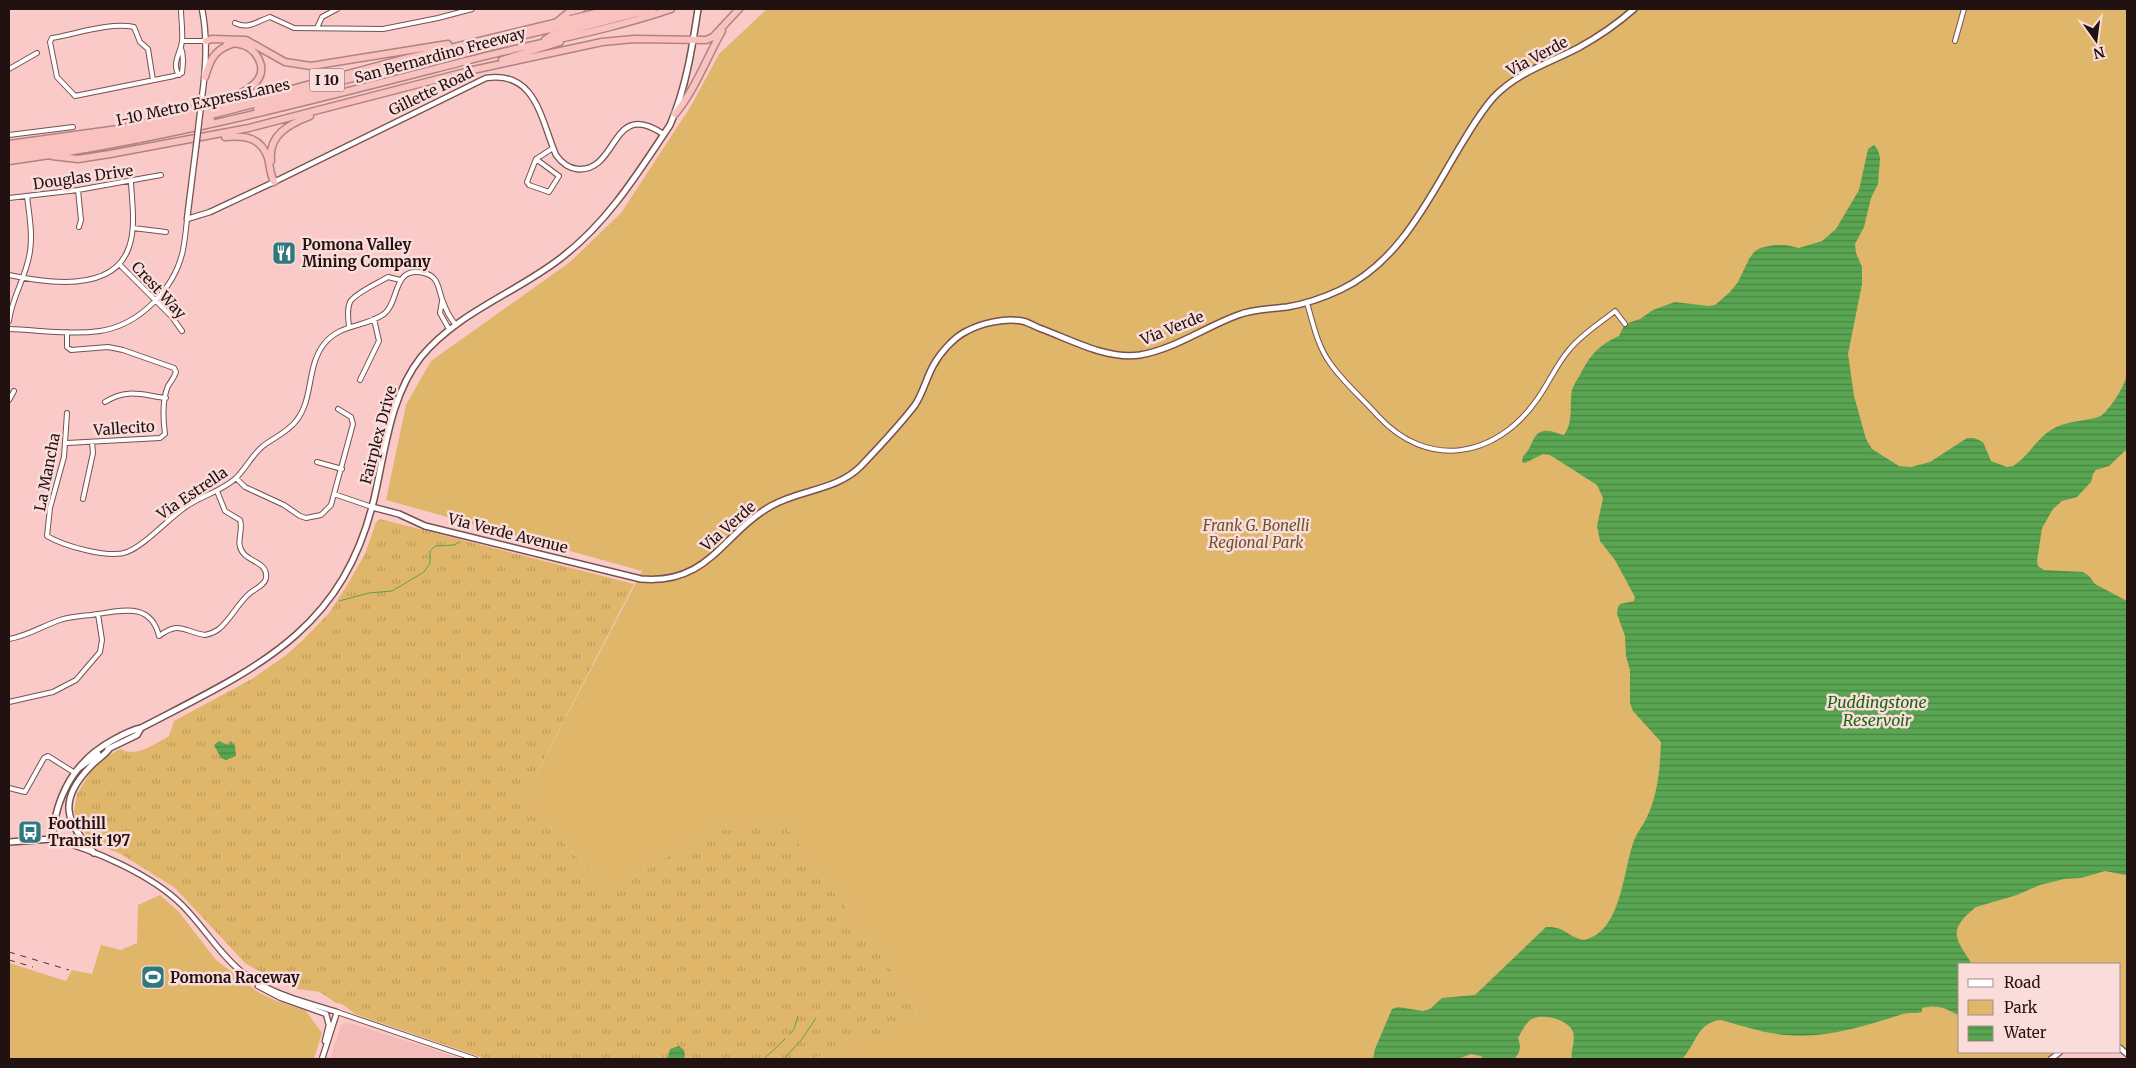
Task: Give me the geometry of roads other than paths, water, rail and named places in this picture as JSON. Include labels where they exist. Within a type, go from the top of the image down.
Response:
[{"type":"highway","points":[[555,23],[569,12],[581,9]]},
{"type":"highway","name":"San Bernardino Freeway","points":[[9,144],[118,129],[240,103],[491,37],[612,9]]},
{"type":"highway","name":"I-10 Metro ExpressLanes","points":[[9,150],[92,138],[211,115],[426,59],[633,9]]},
{"type":"highway","points":[[542,42],[552,35],[652,9]]},
{"type":"highway","name":"San Bernardino Freeway","points":[[9,161],[52,156],[173,134],[341,94],[670,9]]},
{"type":"highway","points":[[52,156],[78,159],[249,128],[473,70],[613,40],[710,39],[739,9]]},
{"type":"highway","points":[[675,114],[690,93],[705,60],[732,15]]},
{"type":"highway","points":[[473,70],[601,28]]},
{"type":"highway","points":[[206,41],[212,39],[246,40],[285,62],[311,66],[491,37]]},
{"type":"highway","points":[[163,120],[243,93],[255,84],[260,72],[259,59],[251,49],[235,43],[212,44],[206,41]]},
{"type":"highway","points":[[205,77],[213,56],[225,46],[235,43]]},
{"type":"highway","name":"I-10 Metro ExpressLanes","points":[[9,155],[74,146],[176,127],[326,92],[341,94]]},
{"type":"highway","points":[[274,182],[271,156],[273,144],[280,133],[292,123],[336,105]]},
{"type":"highway","points":[[188,140],[238,136],[252,138],[264,150],[274,182]]},
{"type":"main road","name":"Fairplex Drive","points":[[52,839],[59,801],[82,761],[101,746],[133,729],[141,728],[250,671],[294,638],[319,612],[341,581],[357,550],[372,507],[392,420],[402,389],[420,358],[449,329],[537,275],[581,241],[619,200],[675,114],[685,83],[698,9]]},
{"type":"main road","name":"Via Verde","points":[[641,579],[665,579],[689,572],[712,558],[753,519],[771,506],[828,487],[853,473],[915,404],[925,387],[934,364],[950,344],[965,331],[990,322],[1021,321],[1111,355],[1139,355],[1166,347],[1240,314],[1307,303],[1344,288],[1366,274],[1384,259],[1404,237],[1478,118],[1494,97],[1511,82],[1599,36],[1634,9]]},
{"type":"main road","name":"Via Verde Avenue","points":[[372,507],[399,514],[425,526],[641,579]]},
{"type":"main road","name":"Fairplex Drive","points":[[77,771],[110,748],[137,735],[141,728]]},
{"type":"main road","points":[[94,853],[74,829],[69,815],[69,802],[74,788],[84,773],[110,748]]},
{"type":"main road","points":[[9,842],[52,839]]},
{"type":"street","points":[[179,75],[176,60],[182,41],[181,9]]},
{"type":"street","points":[[9,329],[67,332],[102,330],[115,326],[140,314],[156,300],[177,269],[183,251],[205,77],[206,41],[202,9]]},
{"type":"street","points":[[317,28],[322,17],[337,9]]},
{"type":"street","points":[[235,23],[252,26],[270,17],[294,28],[383,29],[472,9]]},
{"type":"street","points":[[1955,41],[1964,9]]},
{"type":"street","points":[[153,80],[148,49],[140,42],[134,27],[117,26],[52,38],[50,42],[57,77],[75,96],[179,75],[182,73],[183,61],[181,48]]},
{"type":"street","points":[[182,41],[206,41]]},
{"type":"street","points":[[9,69],[37,53]]},
{"type":"street","points":[[176,60],[183,61]]},
{"type":"street","name":"Gillette Road","points":[[187,219],[210,212],[274,182],[477,82],[496,77],[504,77],[520,83],[531,94],[553,148],[560,161],[566,166],[586,169],[599,164],[620,134],[628,127],[639,124],[647,125],[663,134]]},
{"type":"street","points":[[9,135],[73,127]]},
{"type":"street","points":[[536,159],[559,176],[549,192],[527,182],[536,159],[553,148]]},
{"type":"street","name":"Douglas Drive","points":[[9,198],[78,190],[161,175]]},
{"type":"street","points":[[9,275],[22,278],[80,282],[102,276],[120,265],[129,248],[133,228],[130,182]]},
{"type":"street","points":[[78,190],[81,220],[79,227]]},
{"type":"street","points":[[9,322],[10,306],[22,278],[30,251],[31,229],[28,196]]},
{"type":"street","points":[[133,228],[166,232]]},
{"type":"street","name":"Crest Way","points":[[120,265],[172,317],[182,331]]},
{"type":"street","points":[[349,326],[350,301],[356,296],[388,277],[400,280],[416,272],[429,274],[439,285],[447,312],[456,325]]},
{"type":"street","name":"Via Estrella","points":[[47,536],[70,546],[106,554],[127,552],[183,508],[197,499],[217,491],[236,478],[261,448],[296,423],[306,403],[314,362],[319,351],[335,334],[349,326],[374,318],[389,308],[396,286],[400,280]]},
{"type":"street","points":[[442,300],[440,314],[449,329]]},
{"type":"street","points":[[1307,303],[1318,339],[1330,363],[1385,423],[1418,445],[1442,451],[1470,450],[1500,435],[1517,423],[1536,402],[1568,351],[1587,331],[1616,312],[1625,324]]},
{"type":"street","points":[[440,314],[447,312]]},
{"type":"street","points":[[360,380],[379,341],[374,318]]},
{"type":"street","name":"Vallecito","points":[[66,443],[160,438],[166,434],[163,418],[166,398],[168,386],[176,372],[174,368],[108,347],[72,350],[67,347],[67,332]]},
{"type":"street","points":[[9,400],[14,391]]},
{"type":"street","points":[[105,402],[118,394],[166,398]]},
{"type":"street","points":[[236,478],[245,487],[306,518],[321,516],[326,511],[334,494],[353,424],[351,417],[338,409]]},
{"type":"street","name":"La Mancha","points":[[47,536],[50,508],[66,443],[67,413]]},
{"type":"street","points":[[83,498],[93,453],[92,442]]},
{"type":"street","points":[[318,462],[342,469]]},
{"type":"street","points":[[9,639],[29,634],[58,621],[126,610],[140,612],[156,624],[159,636],[168,629],[181,627],[205,635],[218,630],[244,599],[266,580],[265,570],[256,561],[242,553],[238,541],[241,529],[240,520],[225,511],[217,491]]},
{"type":"street","points":[[334,494],[372,507]]},
{"type":"street","points":[[9,702],[53,692],[76,680],[100,652],[102,640],[98,614]]},
{"type":"street","points":[[9,788],[26,792],[44,758],[48,756],[77,771]]},
{"type":"street","points":[[52,839],[94,853],[142,875],[167,891],[186,909],[232,963],[248,976],[270,989],[475,1059]]},
{"type":"street","points":[[232,963],[236,970],[269,993],[326,1014],[329,1024],[323,1057]]},
{"type":"street","points":[[323,1057],[337,1012]]},
{"type":"water","name":"Puddingstone Reservoir","points":[[1874,145],[1878,150],[1880,158],[1878,184],[1871,198],[1864,227],[1855,244],[1856,253],[1862,267],[1862,284],[1848,354],[1854,396],[1866,439],[1872,449],[1899,466],[1911,467],[1930,462],[1967,438],[1974,438],[1983,442],[1991,461],[2007,467],[2013,466],[2051,430],[2063,424],[2101,416],[2117,396],[2127,374],[2127,449],[2109,466],[2096,470],[2091,482],[2077,497],[2062,501],[2053,509],[2042,528],[2037,561],[2038,566],[2044,570],[2083,572],[2095,584],[2127,601],[2127,873],[2125,875],[2105,871],[2081,878],[2064,879],[2040,885],[2017,895],[1976,907],[1961,922],[1957,934],[1958,941],[1971,963],[1958,963],[1958,1015],[1933,1006],[1922,1008],[1922,1012],[1905,1013],[1845,1030],[1801,1036],[1769,1033],[1721,1020],[1707,1025],[1702,1030],[1682,1059],[1572,1059],[1574,1036],[1571,1028],[1556,1019],[1537,1017],[1528,1022],[1524,1027],[1518,1038],[1519,1052],[1514,1059],[1484,1059],[1481,1056],[1471,1054],[1458,1059],[1373,1059],[1375,1049],[1392,1009],[1398,1007],[1423,1011],[1430,1009],[1442,998],[1475,995],[1546,927],[1558,928],[1578,939],[1584,940],[1597,934],[1607,925],[1620,896],[1635,838],[1651,808],[1656,790],[1661,742],[1633,711],[1630,703],[1630,670],[1626,656],[1625,636],[1617,614],[1620,604],[1634,601],[1635,597],[1615,560],[1600,541],[1597,526],[1603,498],[1597,485],[1550,455],[1543,454],[1525,463],[1522,462],[1523,456],[1540,432],[1549,431],[1564,435],[1569,424],[1571,396],[1576,381],[1592,355],[1601,346],[1619,336],[1625,324],[1640,319],[1653,310],[1675,302],[1708,306],[1715,305],[1738,282],[1749,259],[1760,248],[1786,245],[1799,248],[1822,241],[1836,229],[1859,190],[1868,149]]},
{"type":"water","points":[[219,741],[228,745],[231,741],[235,746],[236,756],[226,760],[221,758],[214,745]]},
{"type":"water","points":[[679,1046],[684,1050],[685,1056],[683,1059],[667,1059],[670,1049]]},
{"type":"waterway","points":[[339,601],[369,593],[392,591],[424,572],[430,563],[430,551],[435,546],[454,545],[460,542]]},
{"type":"waterway","points":[[790,1034],[794,1029],[798,1016]]},
{"type":"waterway","points":[[784,1059],[802,1039],[816,1018]]},
{"type":"waterway","points":[[764,1059],[785,1039]]},
{"type":"railway","points":[[9,952],[69,970]]},
{"type":"railway","points":[[9,960],[33,967]]},
{"type":"place","name":"Pomona Valley Mining Company","points":[[284,253]]},
{"type":"place","name":"Foothill Transit 197","points":[[30,832]]},
{"type":"place","name":"Pomona Raceway","points":[[153,977]]},
{"type":"park label","name":"Frank G. Bonelli Regional Park","points":[[1256,534]]}]
